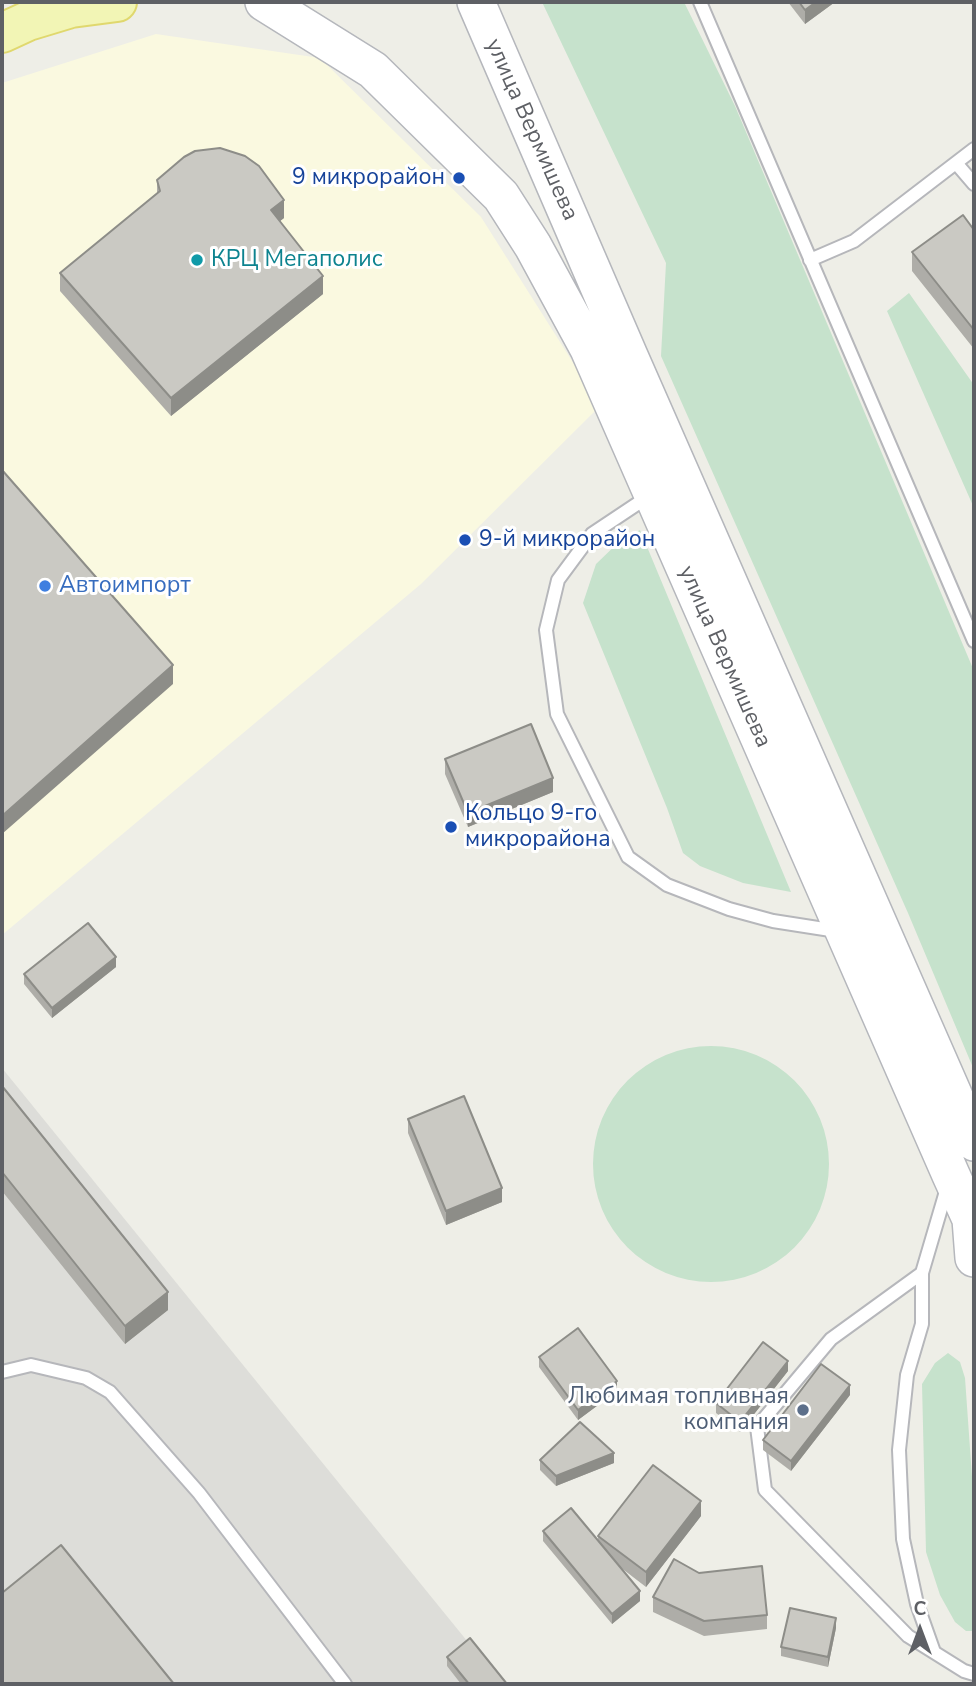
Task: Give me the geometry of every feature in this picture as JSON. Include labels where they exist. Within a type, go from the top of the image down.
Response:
[{"type":"main road","points":[[2,33],[71,8],[117,2]]},
{"type":"main road","name":"улица Вермишева","points":[[264,2],[373,70],[501,196],[533,246],[589,349],[971,1219],[974,1258]]},
{"type":"main road","name":"улица Вермишева","points":[[476,2],[974,1142]]},
{"type":"lane","points":[[700,2],[974,641]]},
{"type":"lane","points":[[810,260],[854,241],[974,149]]},
{"type":"lane","points":[[956,163],[974,184]]},
{"type":"lane","points":[[653,494],[592,534],[558,580],[546,630],[557,714],[628,857],[667,885],[729,909],[773,921],[845,933]]},
{"type":"lane","points":[[934,1652],[917,1604],[903,1539],[899,1450],[907,1375],[922,1324],[922,1273],[951,1175]]},
{"type":"lane","points":[[922,1273],[831,1339],[757,1427],[765,1490],[908,1636],[964,1671],[974,1674]]},
{"type":"lane","points":[[2,1372],[31,1365],[86,1378],[110,1392],[199,1493],[345,1684]]},
{"type":"shaded area","points":[[542,2],[684,2],[735,106],[974,671],[974,1070],[908,913],[661,356],[666,263]]},
{"type":"shaded area","points":[[156,34],[320,58],[481,217],[584,380],[596,410],[421,584],[2,935],[2,83]]},
{"type":"shaded area","points":[[909,293],[974,385],[974,508],[887,311]]},
{"type":"shaded area","points":[[640,530],[791,892],[743,883],[700,866],[683,853],[583,603],[596,564],[623,538]]},
{"type":"shaded area","points":[[699,1046],[723,1046],[767,1060],[795,1080],[820,1119],[827,1141],[827,1187],[820,1209],[795,1248],[767,1268],[745,1277],[723,1282],[699,1282],[655,1268],[627,1248],[607,1220],[598,1198],[593,1176],[593,1152],[607,1108],[627,1080],[655,1060],[677,1051]]},
{"type":"shaded area","points":[[2,1068],[502,1684],[2,1684]]},
{"type":"shaded area","points":[[948,1353],[960,1362],[965,1378],[974,1505],[974,1631],[966,1631],[955,1622],[940,1595],[926,1552],[922,1384],[935,1363]]},
{"type":"building","points":[[799,2],[816,2],[805,10]]},
{"type":"building","name":"КРЦ Мегаполис","points":[[220,148],[245,156],[259,166],[284,200],[271,210],[323,276],[171,398],[60,273],[160,191],[157,180],[184,157],[195,151]]},
{"type":"building","points":[[963,215],[974,230],[974,330],[912,252]]},
{"type":"building","name":"Автоимпорт","points":[[2,470],[173,665],[2,816]]},
{"type":"building","points":[[531,724],[553,778],[468,813],[445,759]]},
{"type":"building","points":[[88,923],[116,957],[52,1008],[24,974]]},
{"type":"building","points":[[2,1086],[168,1292],[125,1326],[2,1172]]},
{"type":"building","points":[[464,1096],[502,1188],[446,1211],[408,1119]]},
{"type":"building","points":[[578,1328],[617,1381],[578,1410],[539,1357]]},
{"type":"building","points":[[763,1342],[788,1361],[740,1422],[716,1403]]},
{"type":"building","points":[[821,1364],[850,1385],[791,1461],[763,1440]]},
{"type":"building","points":[[580,1422],[614,1453],[556,1476],[540,1460]]},
{"type":"building","points":[[653,1465],[701,1501],[646,1572],[598,1536]]},
{"type":"building","points":[[571,1508],[640,1591],[612,1614],[543,1531]]},
{"type":"building","points":[[61,1545],[174,1684],[2,1684],[2,1593]]},
{"type":"building","points":[[674,1559],[699,1573],[762,1566],[767,1615],[704,1621],[653,1597]]},
{"type":"building","points":[[790,1608],[836,1618],[828,1657],[781,1647]]},
{"type":"building","points":[[470,1638],[507,1684],[469,1684],[447,1657]]},
{"type":"place","name":"9 микрорайон","points":[[459,178]]},
{"type":"place","name":"КРЦ Мегаполис","points":[[197,260]]},
{"type":"place","name":"9-й микрорайон","points":[[465,540]]},
{"type":"place","name":"Автоимпорт","points":[[45,586]]},
{"type":"place","name":"Кольцо 9-го микрорайона","points":[[451,827]]},
{"type":"place","name":"Любимая топливная компания","points":[[803,1410]]}]
